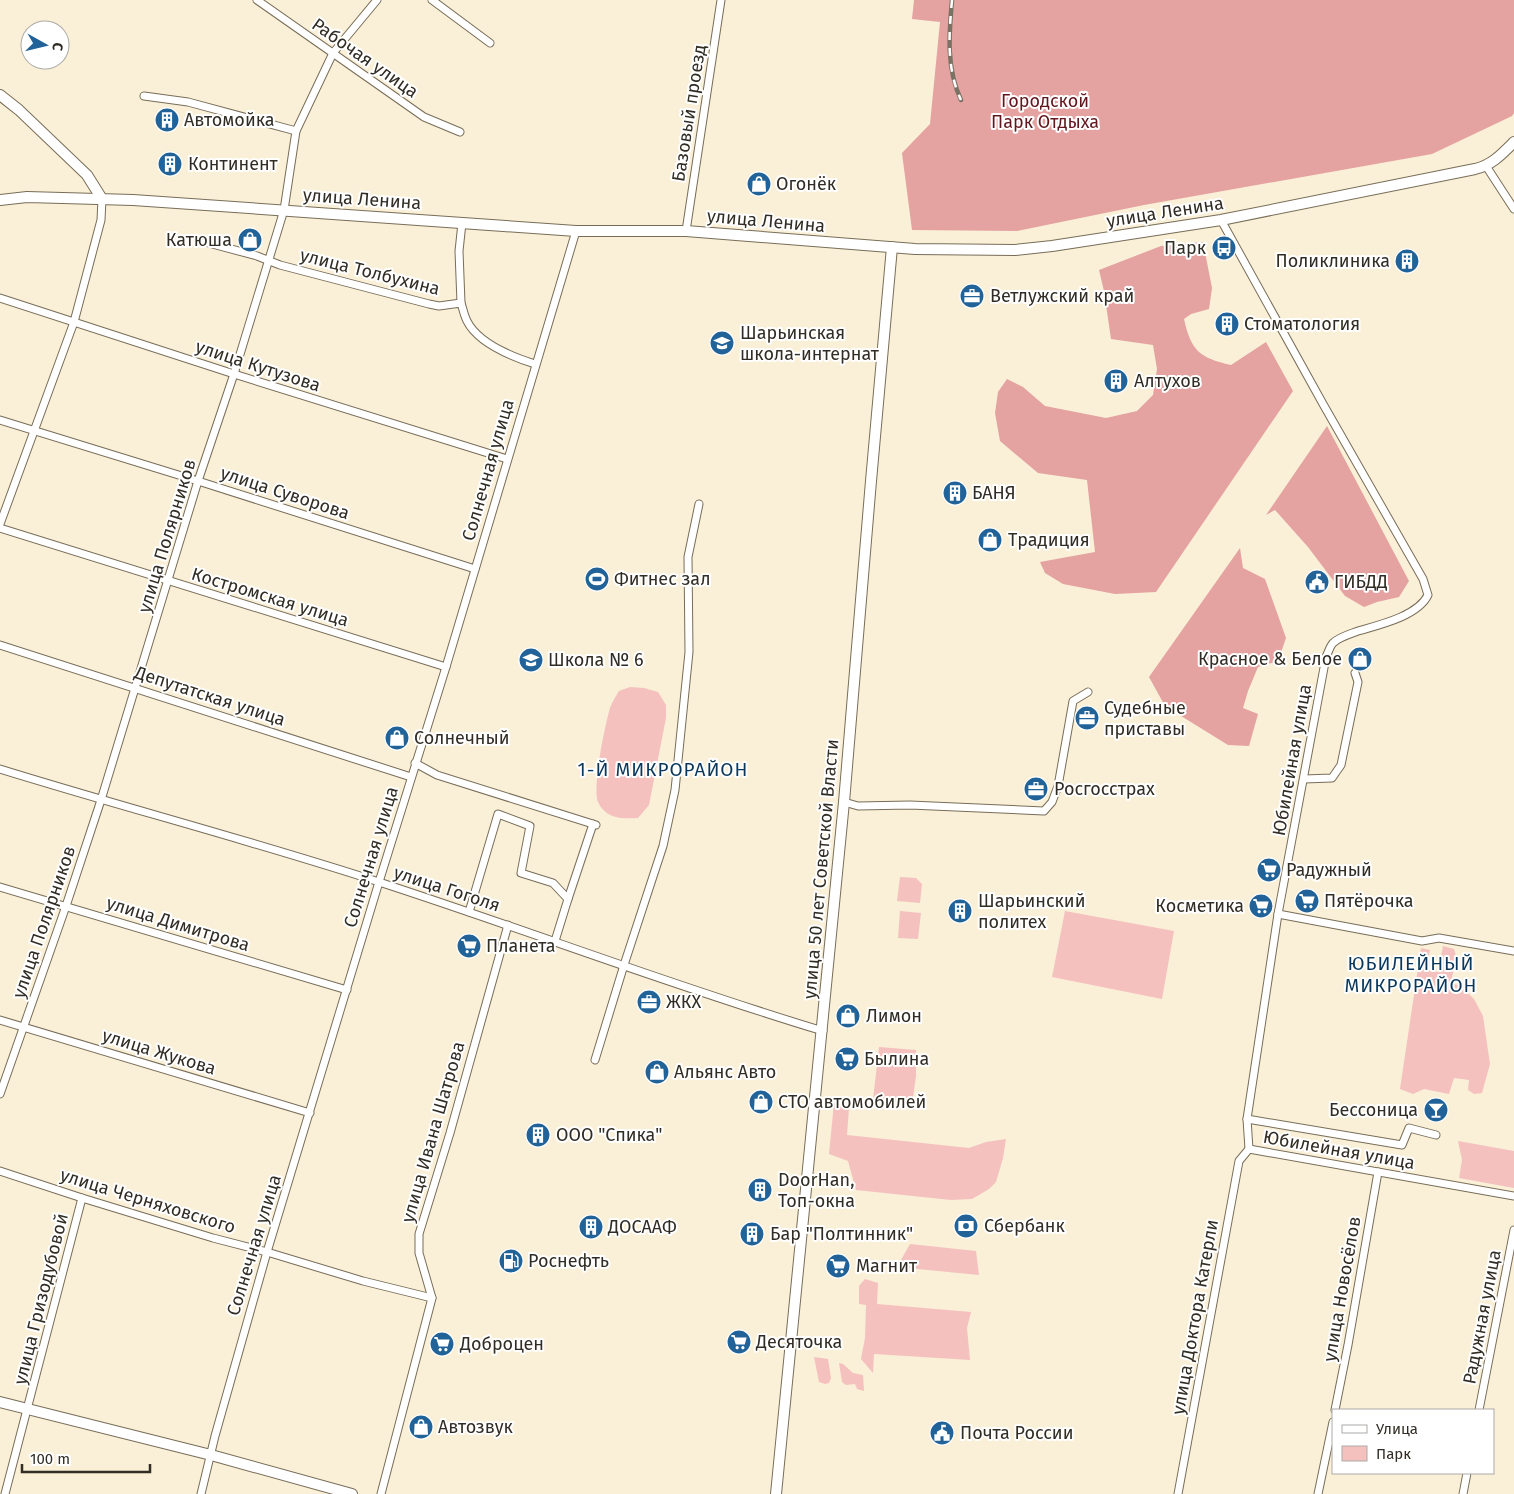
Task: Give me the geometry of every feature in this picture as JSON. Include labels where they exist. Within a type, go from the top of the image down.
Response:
[{"type":"street","name":"Рабочая улица","points":[[257,0],[424,117],[460,132]]},
{"type":"street","name":"улица Полярников","points":[[0,1094],[101,800],[198,480],[234,374],[284,210],[296,131],[332,53],[377,0]]},
{"type":"street","points":[[432,0],[490,43]]},
{"type":"street","name":"Базовый проезд","points":[[686,231],[721,0]]},
{"type":"street","points":[[0,95],[19,110],[87,175],[102,199],[101,220],[74,322],[0,524]]},
{"type":"street","points":[[144,96],[188,102],[296,131]]},
{"type":"street","name":"улица Ленина","points":[[0,200],[27,197],[102,199],[576,231],[686,231],[892,247],[1015,250],[1221,220],[1486,166],[1514,142]]},
{"type":"street","points":[[1486,166],[1514,209]]},
{"type":"street","name":"Юбилейная улица","points":[[1221,220],[1423,579],[1428,595],[1425,602],[1413,611],[1347,635],[1333,643],[1326,657],[1278,914],[1247,1119],[1249,1149],[1514,1196]]},
{"type":"street","points":[[461,303],[459,251],[462,223]]},
{"type":"street","name":"Солнечная улица","points":[[201,1494],[215,1436],[267,1252],[378,882],[446,667],[576,231]]},
{"type":"street","name":"улица Толбухина","points":[[205,242],[280,265],[439,306],[461,303],[468,322],[479,336],[511,355],[535,364]]},
{"type":"street","name":"улица 50 лет Советской Власти","points":[[776,1494],[823,1031],[892,247]]},
{"type":"street","name":"улица Кутузова","points":[[0,298],[234,374],[507,459]]},
{"type":"street","name":"улица Суворова","points":[[0,420],[33,432],[198,480],[475,570]]},
{"type":"street","points":[[595,1060],[662,846],[675,790],[688,652],[688,557],[699,504]]},
{"type":"street","name":"Костромская улица","points":[[0,528],[446,667]]},
{"type":"street","name":"Депутатская улица","points":[[0,646],[411,777]]},
{"type":"street","points":[[1304,779],[1332,778],[1341,764],[1358,682],[1355,673]]},
{"type":"street","points":[[844,802],[858,806],[910,805],[1044,811],[1052,802],[1058,786],[1073,700],[1088,692]]},
{"type":"street","points":[[415,763],[437,775],[594,824],[555,941]]},
{"type":"street","name":"улица Гоголя","points":[[0,769],[101,800],[229,835],[378,882],[555,941],[739,1006],[823,1031]]},
{"type":"street","points":[[469,912],[498,814],[530,826],[521,873],[553,883],[568,899]]},
{"type":"street","name":"улица Димитрова","points":[[0,887],[347,990]]},
{"type":"street","points":[[1278,914],[1422,941],[1439,938],[1514,951]]},
{"type":"street","name":"улица Ивана Шатрова","points":[[432,1298],[419,1253],[419,1234],[450,1133],[508,925]]},
{"type":"street","name":"улица Жукова","points":[[0,1020],[310,1113]]},
{"type":"street","points":[[1247,1119],[1402,1145],[1408,1128],[1436,1135]]},
{"type":"street","name":"улица Доктора Катерли","points":[[1178,1494],[1240,1161],[1249,1149]]},
{"type":"street","name":"улица Черняховского","points":[[0,1171],[82,1198],[363,1282],[432,1298]]},
{"type":"street","name":"улица Новосёлов","points":[[1335,1409],[1350,1336],[1378,1172]]},
{"type":"street","name":"улица Гризодубовой","points":[[5,1494],[82,1198]]},
{"type":"street","name":"Радужная улица","points":[[1479,1409],[1514,1230]]},
{"type":"street","points":[[381,1494],[432,1298]]},
{"type":"street","points":[[0,1402],[211,1455],[352,1494]]},
{"type":"street","points":[[1318,1494],[1332,1427]]},
{"type":"street","points":[[1463,1494],[1467,1474]]},
{"type":"green space","name":"Городской Парк Отдыха","points":[[914,0],[1514,0],[1514,113],[1512,116],[1432,154],[1144,205],[1017,231],[912,230],[902,153],[930,124],[940,22],[912,19]]},
{"type":"green space","points":[[1203,242],[1212,288],[1209,309],[1191,314],[1184,319],[1194,346],[1204,356],[1231,365],[1266,342],[1293,391],[1156,592],[1115,594],[1063,584],[1045,573],[1040,562],[1095,552],[1087,480],[1038,473],[1000,441],[995,413],[998,392],[1007,379],[1023,387],[1045,406],[1106,418],[1137,411],[1153,395],[1157,369],[1153,345],[1111,339],[1099,270],[1161,246]]},
{"type":"green space","points":[[1327,426],[1409,581],[1399,597],[1364,607],[1345,596],[1308,547],[1275,510],[1266,515]]},
{"type":"green space","points":[[1240,548],[1243,568],[1265,579],[1286,638],[1278,661],[1258,667],[1248,691],[1243,708],[1258,714],[1249,746],[1228,745],[1165,706],[1149,677]]},
{"type":"green space","points":[[630,687],[658,692],[666,705],[666,718],[649,805],[638,818],[610,815],[601,808],[597,795],[602,742],[610,708],[619,691]]},
{"type":"green space","points":[[900,877],[916,878],[922,884],[920,903],[897,901]]},
{"type":"green space","points":[[900,911],[921,913],[918,939],[898,938]]},
{"type":"green space","points":[[1065,911],[1174,931],[1162,999],[1052,977]]},
{"type":"green space","points":[[1443,946],[1454,949],[1456,956],[1451,983],[1461,986],[1474,999],[1483,1016],[1490,1064],[1482,1093],[1474,1094],[1468,1090],[1469,1080],[1454,1078],[1449,1094],[1424,1089],[1413,1094],[1400,1089],[1421,948],[1430,950],[1426,970],[1438,972]]},
{"type":"green space","points":[[879,1047],[916,1050],[916,1076],[912,1104],[873,1100]]},
{"type":"green space","points":[[834,1103],[842,1103],[849,1108],[847,1135],[969,1148],[986,1142],[1006,1139],[996,1182],[989,1189],[972,1199],[951,1200],[856,1190],[848,1161],[829,1154]]},
{"type":"green space","points":[[1458,1141],[1514,1151],[1514,1188],[1459,1178],[1462,1160]]},
{"type":"green space","points":[[910,1244],[976,1251],[979,1275],[897,1267]]},
{"type":"green space","points":[[865,1279],[878,1283],[877,1304],[971,1312],[967,1328],[970,1360],[874,1354],[873,1373],[861,1359],[865,1338],[866,1305],[859,1304],[859,1286]]},
{"type":"green space","points":[[814,1357],[828,1359],[831,1378],[829,1383],[819,1382]]},
{"type":"green space","points":[[839,1363],[843,1364],[853,1373],[863,1375],[864,1391],[857,1389],[855,1384],[846,1385],[842,1382]]},
{"type":"railway","points":[[952,0],[951,63],[956,88],[961,100]]},
{"type":"place","name":"Автомойка","points":[[167,120]]},
{"type":"place","name":"Континент","points":[[170,164]]},
{"type":"place","name":"Огонёк","points":[[759,184]]},
{"type":"place","name":"Катюша","points":[[250,240]]},
{"type":"place","name":"Парк","points":[[1224,248]]},
{"type":"place","name":"Поликлиника","points":[[1407,261]]},
{"type":"place","name":"Ветлужский край","points":[[972,296]]},
{"type":"place","name":"Стоматология","points":[[1227,324]]},
{"type":"place","name":"Шарьинская школа-интернат","points":[[722,343]]},
{"type":"place","name":"Алтухов","points":[[1116,381]]},
{"type":"place","name":"БАНЯ","points":[[955,493]]},
{"type":"place","name":"Традиция","points":[[990,540]]},
{"type":"place","name":"Фитнес зал","points":[[597,579]]},
{"type":"place","name":"ГИБДД","points":[[1317,582]]},
{"type":"place","name":"Красное & Белое","points":[[1360,659]]},
{"type":"place","name":"Школа № 6","points":[[531,660]]},
{"type":"place","name":"Судебные приставы","points":[[1087,718]]},
{"type":"place","name":"Солнечный","points":[[397,738]]},
{"type":"place","name":"Росгосстрах","points":[[1036,789]]},
{"type":"place","name":"Радужный","points":[[1269,870]]},
{"type":"place","name":"Пятёрочка","points":[[1307,901]]},
{"type":"place","name":"Косметика","points":[[1261,906]]},
{"type":"place","name":"Шарьинский политех","points":[[960,911]]},
{"type":"place","name":"Планета","points":[[469,946]]},
{"type":"place","name":"ЖКХ","points":[[649,1002]]},
{"type":"place","name":"Лимон","points":[[848,1016]]},
{"type":"place","name":"Былина","points":[[847,1059]]},
{"type":"place","name":"Альянс Авто","points":[[657,1072]]},
{"type":"place","name":"СТО автомобилей","points":[[761,1102]]},
{"type":"place","name":"Бессоница","points":[[1436,1110]]},
{"type":"place","name":"ООО \"Спика\"","points":[[538,1135]]},
{"type":"place","name":"DoorHan, Топ-окна","points":[[760,1190]]},
{"type":"place","name":"Сбербанк","points":[[966,1226]]},
{"type":"place","name":"ДОСААФ","points":[[591,1227]]},
{"type":"place","name":"Бар \"Полтинник\"","points":[[752,1234]]},
{"type":"place","name":"Роснефть","points":[[511,1261]]},
{"type":"place","name":"Магнит","points":[[838,1266]]},
{"type":"place","name":"Десяточка","points":[[739,1342]]},
{"type":"place","name":"Доброцен","points":[[442,1344]]},
{"type":"place","name":"Автозвук","points":[[421,1427]]},
{"type":"place","name":"Почта России","points":[[942,1433]]},
{"type":"district","name":"1-Й МИКРОРАЙОН","points":[[663,769]]},
{"type":"district","name":"ЮБИЛЕЙНЫЙ МИКРОРАЙОН","points":[[1411,974]]}]
